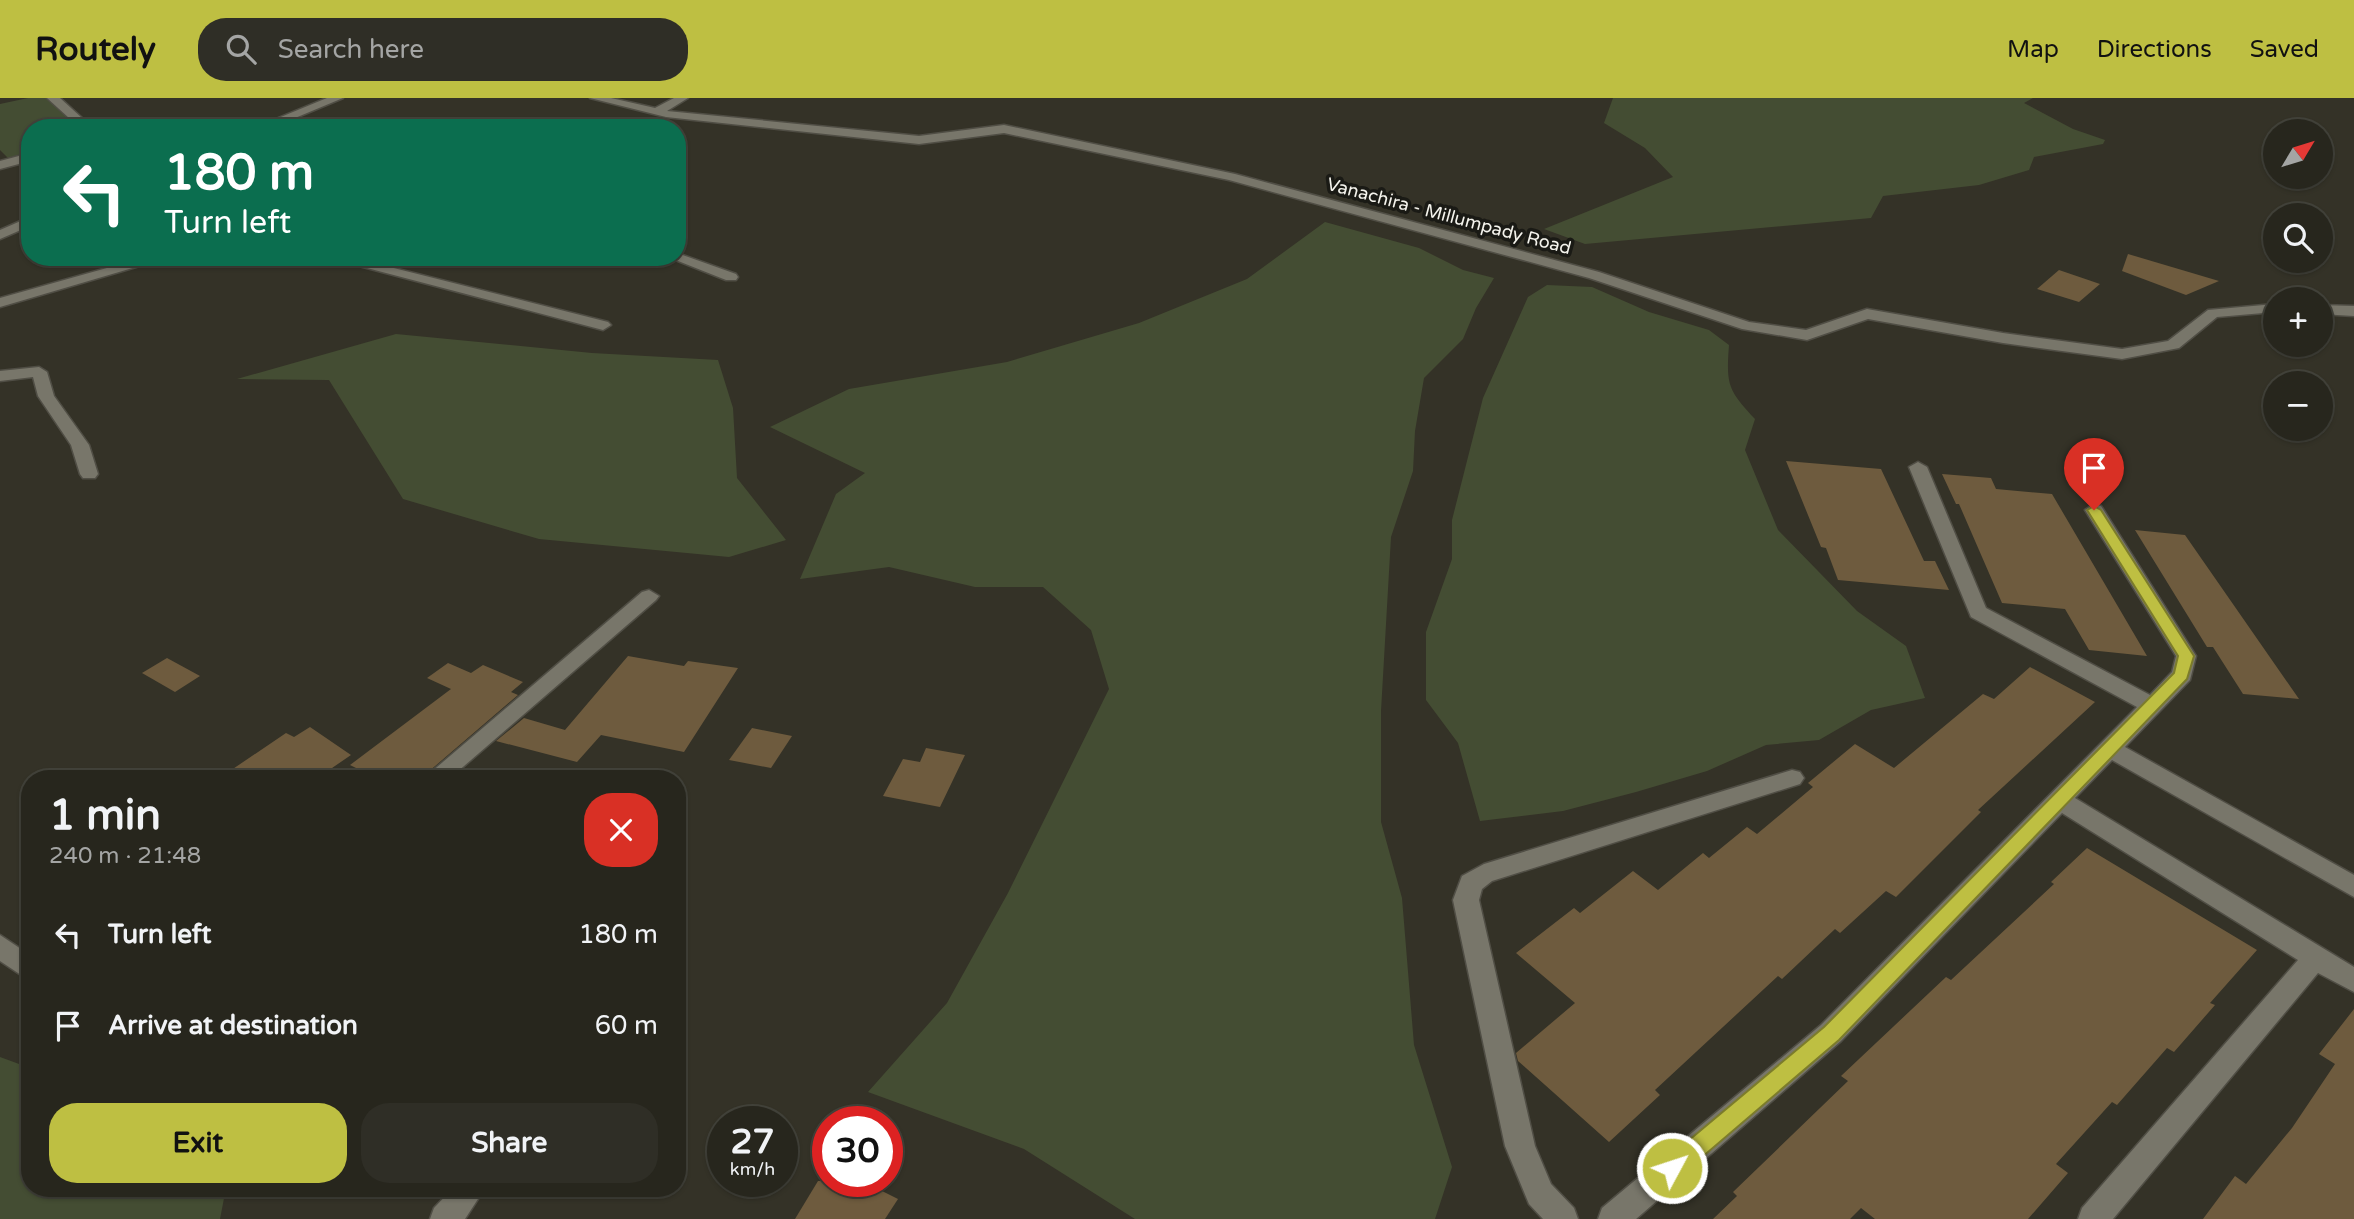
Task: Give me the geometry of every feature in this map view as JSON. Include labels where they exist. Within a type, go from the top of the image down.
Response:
[{"type":"street","points":[[53,98],[77,119]]},
{"type":"street","points":[[283,119],[337,98]]},
{"type":"street","name":"Vanachira - Millumpady Road","points":[[596,98],[657,111],[919,140],[1004,130],[1230,177],[1594,275],[1746,326],[1807,335],[1867,314],[2003,338],[2122,354],[2173,345],[2213,313],[2263,309]]},
{"type":"street","points":[[657,111],[682,98]]},
{"type":"street","points":[[0,165],[21,159]]},
{"type":"street","points":[[0,235],[21,225]]},
{"type":"street","points":[[686,261],[731,276]]},
{"type":"street","points":[[0,303],[131,266]]},
{"type":"street","points":[[368,266],[603,325]]},
{"type":"street","points":[[2333,309],[2354,310]]},
{"type":"street","points":[[0,376],[39,372],[46,396],[80,444],[89,474]]},
{"type":"street","points":[[1918,467],[1979,612],[2151,705]]},
{"type":"street","points":[[1613,1219],[1831,1033],[2182,675],[2186,656],[2094,510]]},
{"type":"street","points":[[445,770],[649,596]]},
{"type":"street","points":[[2111,749],[2354,887]]},
{"type":"street","points":[[1563,1219],[1540,1194],[1520,1146],[1466,900],[1471,883],[1484,874],[1792,778]]},
{"type":"street","points":[[2061,801],[2354,981]]},
{"type":"street","points":[[0,946],[21,963]]},
{"type":"street","points":[[2093,1219],[2315,958]]},
{"type":"green space","points":[[28,98],[51,98],[68,119],[21,119],[21,154],[8,158],[0,150],[0,104]]},
{"type":"green space","points":[[1613,98],[2033,98],[2024,103],[2073,129],[2105,140],[2103,144],[2034,157],[2029,170],[1979,185],[1883,196],[1871,218],[1585,244],[1544,229],[1673,177],[1645,148],[1604,123]]},
{"type":"green space","points":[[1325,222],[1419,248],[1463,270],[1494,278],[1476,308],[1463,339],[1424,378],[1415,431],[1413,471],[1391,537],[1381,711],[1381,822],[1402,898],[1414,1045],[1452,1167],[1435,1219],[1135,1219],[1024,1149],[868,1092],[947,1003],[1008,893],[1109,689],[1091,630],[1043,587],[975,587],[889,567],[800,579],[836,494],[865,473],[770,427],[849,389],[1007,362],[1139,323],[1247,279]]},
{"type":"green space","points":[[1547,285],[1592,287],[1649,312],[1709,330],[1729,345],[1728,369],[1731,386],[1739,401],[1755,419],[1745,450],[1778,530],[1857,611],[1906,646],[1925,698],[1871,710],[1819,740],[1766,745],[1707,771],[1636,792],[1563,811],[1480,821],[1458,743],[1426,700],[1426,632],[1452,559],[1452,520],[1483,398],[1528,297]]},
{"type":"green space","points":[[396,334],[592,353],[718,360],[733,408],[737,478],[786,540],[729,557],[539,539],[403,499],[329,380],[237,379]]},
{"type":"green space","points":[[0,1057],[21,1065],[21,1197],[224,1197],[220,1219],[0,1219]]},
{"type":"building","points":[[2128,254],[2219,281],[2186,295],[2122,271]]},
{"type":"building","points":[[2059,270],[2100,284],[2079,302],[2037,289]]},
{"type":"building","points":[[1786,461],[1881,469],[1924,561],[1935,561],[1949,590],[1838,580],[1826,548],[1821,547]]},
{"type":"building","points":[[1942,474],[1991,478],[1996,489],[2052,494],[2147,656],[2089,650],[2065,609],[2002,603],[1959,504],[1956,504]]},
{"type":"building","points":[[2135,530],[2185,535],[2299,699],[2243,694],[2213,647],[2207,647]]},
{"type":"building","points":[[628,656],[684,666],[688,661],[738,668],[684,752],[601,735],[577,762],[496,741],[524,718],[565,730]]},
{"type":"building","points":[[167,658],[200,676],[175,692],[142,673]]},
{"type":"building","points":[[448,663],[471,673],[483,665],[523,682],[511,692],[518,695],[430,770],[360,770],[350,765],[451,689],[427,678]]},
{"type":"building","points":[[2030,667],[2095,702],[1978,810],[1981,812],[1896,897],[1886,891],[1840,933],[1835,929],[1782,979],[1778,976],[1655,1090],[1660,1095],[1609,1142],[1518,1061],[1516,1053],[1575,1003],[1516,953],[1574,908],[1580,913],[1633,871],[1658,890],[1703,853],[1709,858],[1747,827],[1757,834],[1813,787],[1808,783],[1855,744],[1894,768],[1983,694],[1994,699]]},
{"type":"building","points":[[310,727],[351,755],[329,770],[231,770],[286,733],[294,737]]},
{"type":"building","points":[[752,728],[792,736],[771,768],[729,760]]},
{"type":"building","points":[[926,748],[965,755],[940,807],[883,796],[903,759],[920,762]]},
{"type":"building","points":[[2087,848],[2257,950],[2210,1003],[2215,1005],[2174,1052],[2167,1048],[2117,1105],[2112,1102],[2056,1164],[2068,1173],[2028,1219],[1875,1219],[1861,1208],[1850,1219],[1713,1219],[1737,1196],[1733,1192],[1848,1081],[1841,1076],[1946,977],[1951,980],[2054,884],[2051,882]]},
{"type":"building","points":[[2354,1009],[2354,1219],[2203,1219],[2235,1176],[2246,1184],[2292,1128],[2335,1064],[2319,1054]]},
{"type":"building","points":[[812,1191],[812,1197],[898,1199],[885,1219],[795,1219]]},
{"type":"route","points":[[1672,1168],[1831,1033],[2182,675],[2186,656],[2094,510]]}]
